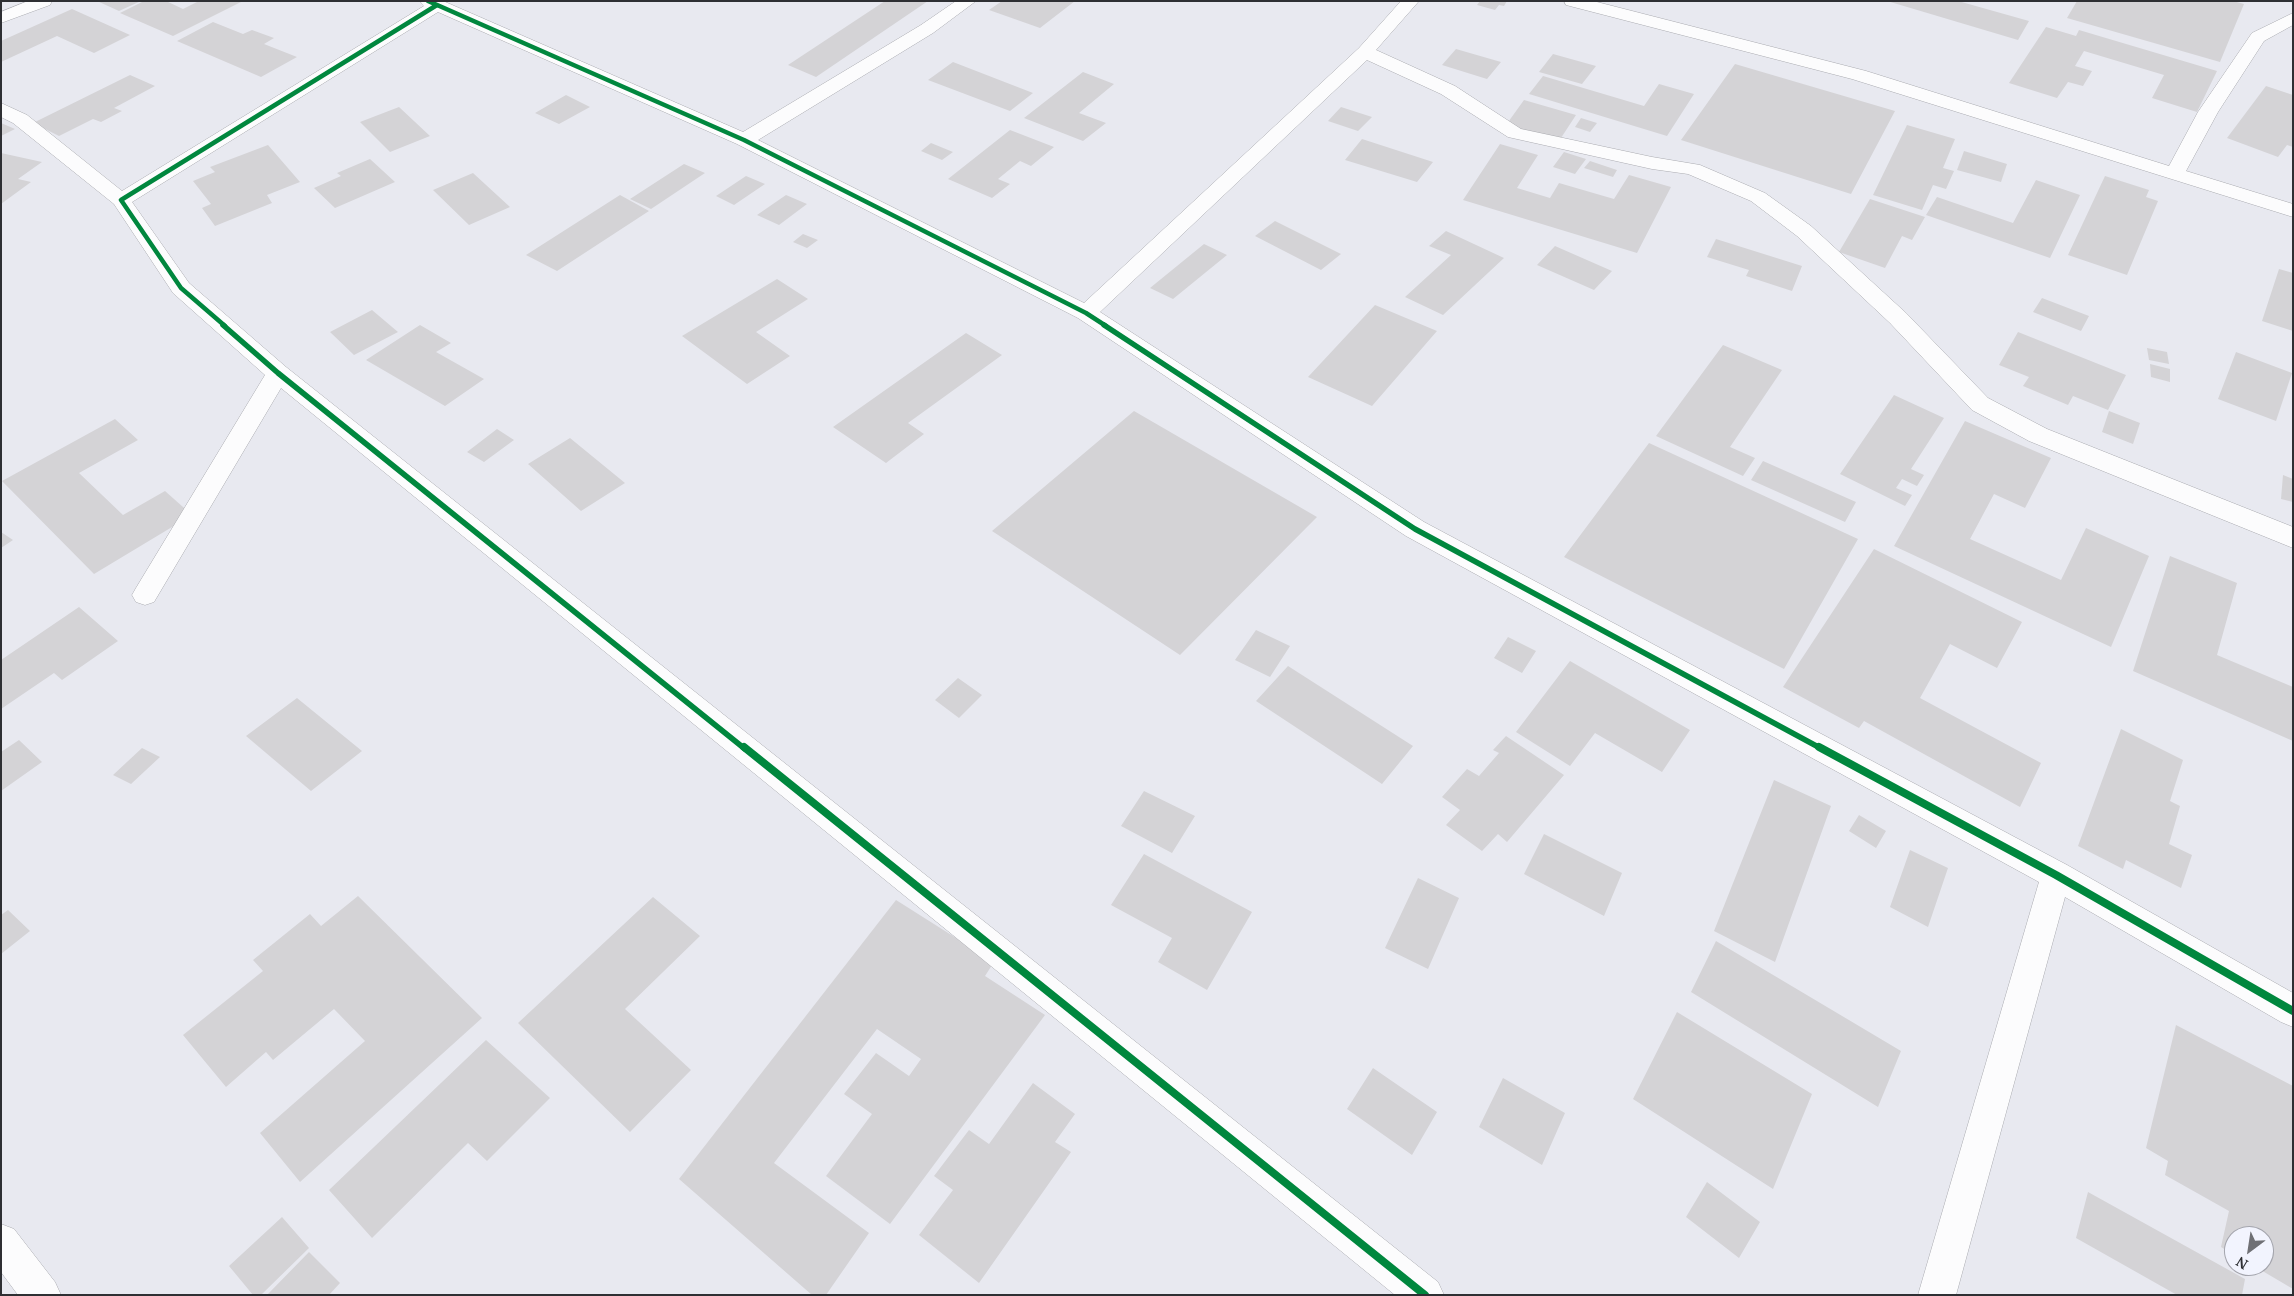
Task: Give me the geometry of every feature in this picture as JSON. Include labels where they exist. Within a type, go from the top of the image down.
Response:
[{"type":"street","points":[[1,18],[44,1]]},
{"type":"street","points":[[744,140],[928,29],[968,1]]},
{"type":"street","points":[[1086,313],[1365,52],[1410,1]]},
{"type":"street","points":[[1572,1],[1859,75],[2293,211]]},
{"type":"street","points":[[2288,1],[2293,3]]},
{"type":"street","points":[[121,200],[432,3],[744,140],[1086,313],[1415,530],[2056,875],[2293,1011]]},
{"type":"street","points":[[2174,174],[2208,112],[2258,37],[2293,18]]},
{"type":"street","points":[[1365,52],[1448,90],[1515,133],[1652,163],[1693,169],[1758,197],[1804,232],[1898,318],[1980,404],[2038,435],[2293,538]]},
{"type":"street","points":[[1,109],[20,120],[121,200],[181,288],[278,373],[1425,1295]]},
{"type":"street","points":[[145,595],[278,373]]},
{"type":"street","points":[[1937,1295],[2056,875]]},
{"type":"street","points":[[1,1242],[42,1295]]},
{"type":"building","points":[[97,1],[141,1],[119,11]]},
{"type":"building","points":[[144,1],[166,1],[183,9],[199,1],[243,1],[173,36],[120,13]]},
{"type":"building","points":[[885,1],[928,1],[816,77],[788,65]]},
{"type":"building","points":[[1002,1],[1075,1],[1040,28],[989,10]]},
{"type":"building","points":[[1480,1],[1507,1],[1504,6],[1499,5],[1495,10],[1477,5]]},
{"type":"building","points":[[1887,1],[1958,1],[2029,21],[2018,40]]},
{"type":"building","points":[[2077,1],[2233,1],[2244,4],[2220,62],[2067,18]]},
{"type":"building","points":[[72,9],[130,35],[94,53],[57,36],[1,62],[1,41]]},
{"type":"building","points":[[213,22],[243,34],[252,30],[274,38],[264,44],[297,57],[261,77],[177,41]]},
{"type":"building","points":[[2046,27],[2076,36],[2079,30],[2217,71],[2197,112],[2152,98],[2164,75],[2084,51],[2075,66],[2092,71],[2083,86],[2068,82],[2057,98],[2009,83]]},
{"type":"building","points":[[1456,49],[1501,62],[1487,79],[1442,65]]},
{"type":"building","points":[[1553,54],[1596,66],[1582,84],[1539,72]]},
{"type":"building","points":[[953,62],[1033,93],[1010,111],[928,80]]},
{"type":"building","points":[[1735,64],[1895,111],[1851,194],[1681,140]]},
{"type":"building","points":[[1083,72],[1114,84],[1079,113],[1106,123],[1083,141],[1024,118]]},
{"type":"building","points":[[130,75],[155,86],[114,108],[122,111],[101,122],[93,119],[59,136],[33,123]]},
{"type":"building","points":[[1543,76],[1644,106],[1659,84],[1694,94],[1667,136],[1529,94]]},
{"type":"building","points":[[2266,86],[2293,95],[2293,147],[2287,145],[2278,157],[2227,138]]},
{"type":"building","points":[[566,95],[590,107],[559,124],[535,113]]},
{"type":"building","points":[[1524,100],[1576,115],[1559,141],[1506,125]]},
{"type":"building","points":[[399,107],[430,136],[390,152],[360,122]]},
{"type":"building","points":[[1341,107],[1372,117],[1358,131],[1328,121]]},
{"type":"building","points":[[1581,118],[1597,123],[1590,132],[1575,127]]},
{"type":"building","points":[[1,123],[15,129],[1,136]]},
{"type":"building","points":[[1907,125],[1955,139],[1943,168],[1954,171],[1946,189],[1933,185],[1922,210],[1873,195]]},
{"type":"building","points":[[1010,130],[1054,147],[1031,166],[1020,161],[998,179],[1010,184],[992,198],[948,179]]},
{"type":"building","points":[[1362,139],[1433,162],[1417,182],[1345,160]]},
{"type":"building","points":[[931,143],[953,152],[942,160],[921,151]]},
{"type":"building","points":[[1500,144],[1538,155],[1517,188],[1550,198],[1559,183],[1614,199],[1629,175],[1671,187],[1637,253],[1463,200]]},
{"type":"building","points":[[268,145],[300,182],[267,195],[272,203],[215,226],[202,208],[211,204],[193,181],[215,172],[210,167]]},
{"type":"building","points":[[1964,151],[2007,164],[2001,182],[1957,170]]},
{"type":"building","points":[[1564,152],[1586,159],[1575,174],[1553,167]]},
{"type":"building","points":[[1,153],[42,162],[18,179],[31,182],[1,204]]},
{"type":"building","points":[[370,159],[395,182],[335,208],[314,188],[341,176],[337,173]]},
{"type":"building","points":[[1590,161],[1617,170],[1613,177],[1584,168]]},
{"type":"building","points":[[684,164],[705,173],[651,209],[630,199]]},
{"type":"building","points":[[473,173],[510,207],[469,225],[433,190]]},
{"type":"building","points":[[746,176],[765,184],[734,205],[716,196]]},
{"type":"building","points":[[2105,176],[2149,190],[2146,197],[2158,201],[2127,275],[2068,255]]},
{"type":"building","points":[[2036,180],[2080,195],[2050,258],[1926,215],[1937,197],[2013,223]]},
{"type":"building","points":[[620,195],[649,211],[557,271],[526,255]]},
{"type":"building","points":[[786,195],[807,204],[779,225],[757,215]]},
{"type":"building","points":[[1870,199],[1925,217],[1912,240],[1902,236],[1885,268],[1839,252]]},
{"type":"building","points":[[1275,221],[1341,254],[1321,270],[1255,236]]},
{"type":"building","points":[[1446,231],[1504,258],[1443,315],[1405,297],[1451,255],[1429,246]]},
{"type":"building","points":[[803,234],[818,240],[807,248],[793,242]]},
{"type":"building","points":[[1716,239],[1802,266],[1792,291],[1746,276],[1749,270],[1707,257]]},
{"type":"building","points":[[1204,244],[1227,255],[1173,299],[1150,288]]},
{"type":"building","points":[[1555,246],[1612,271],[1594,290],[1537,265]]},
{"type":"building","points":[[2279,269],[2293,273],[2293,331],[2262,321]]},
{"type":"building","points":[[777,279],[808,299],[756,332],[790,356],[747,384],[682,336]]},
{"type":"building","points":[[2042,298],[2089,316],[2081,331],[2033,312]]},
{"type":"building","points":[[1375,305],[1437,331],[1372,406],[1308,377]]},
{"type":"building","points":[[372,310],[398,332],[354,355],[330,332]]},
{"type":"building","points":[[420,325],[451,343],[436,352],[484,379],[445,406],[366,360]]},
{"type":"building","points":[[2018,332],[2126,375],[2108,410],[2073,396],[2068,405],[2023,386],[2029,377],[1999,365]]},
{"type":"building","points":[[966,333],[1002,355],[908,423],[924,434],[886,463],[833,427]]},
{"type":"building","points":[[1723,345],[1782,370],[1730,447],[1755,458],[1743,476],[1656,436]]},
{"type":"building","points":[[2147,348],[2167,352],[2169,364],[2149,360]]},
{"type":"building","points":[[2236,352],[2292,373],[2276,421],[2218,399]]},
{"type":"building","points":[[2150,364],[2170,369],[2170,382],[2151,377]]},
{"type":"building","points":[[1894,395],[1944,418],[1911,469],[1924,475],[1917,486],[1902,479],[1896,488],[1912,495],[1905,506],[1840,474]]},
{"type":"building","points":[[1134,411],[1317,517],[1180,655],[992,531]]},
{"type":"building","points":[[2109,411],[2140,423],[2133,444],[2102,432]]},
{"type":"building","points":[[115,419],[138,440],[79,473],[123,515],[165,491],[192,515],[94,574],[2,481]]},
{"type":"building","points":[[1965,421],[2051,458],[2025,508],[1994,494],[1970,539],[2061,580],[2086,528],[2149,556],[2111,647],[1894,546]]},
{"type":"building","points":[[497,429],[514,440],[484,462],[467,452]]},
{"type":"building","points":[[570,438],[625,483],[581,511],[528,464]]},
{"type":"building","points":[[1649,443],[1858,539],[1784,669],[1564,557]]},
{"type":"building","points":[[1763,461],[1856,502],[1845,522],[1751,480]]},
{"type":"building","points":[[2283,475],[2293,479],[2293,502],[2281,499]]},
{"type":"building","points":[[1,532],[13,540],[1,548]]},
{"type":"building","points":[[1874,549],[2022,622],[1997,668],[1950,644],[1920,698],[2041,763],[2020,807],[1864,721],[1859,728],[1783,687]]},
{"type":"building","points":[[2170,556],[2237,583],[2217,655],[2293,687],[2293,741],[2133,671]]},
{"type":"building","points":[[79,607],[118,641],[62,680],[54,673],[1,709],[1,660]]},
{"type":"building","points":[[1256,630],[1290,646],[1270,677],[1235,660]]},
{"type":"building","points":[[1508,637],[1536,651],[1522,673],[1494,658]]},
{"type":"building","points":[[1570,661],[1690,730],[1662,772],[1595,733],[1570,766],[1516,732]]},
{"type":"building","points":[[1288,666],[1413,746],[1382,784],[1256,701]]},
{"type":"building","points":[[958,678],[982,695],[959,718],[935,700]]},
{"type":"building","points":[[297,698],[362,751],[311,791],[246,736]]},
{"type":"building","points":[[2121,729],[2183,760],[2170,801],[2180,806],[2169,844],[2192,855],[2181,888],[2126,860],[2123,869],[2078,846]]},
{"type":"building","points":[[1506,736],[1564,775],[1507,842],[1498,834],[1482,851],[1446,825],[1460,810],[1442,797],[1467,769],[1479,776],[1499,753],[1493,750]]},
{"type":"building","points":[[19,740],[42,762],[1,791],[1,752]]},
{"type":"building","points":[[142,748],[160,757],[131,784],[113,775]]},
{"type":"building","points":[[1774,780],[1831,806],[1775,962],[1714,931]]},
{"type":"building","points":[[1144,791],[1195,816],[1172,853],[1121,826]]},
{"type":"building","points":[[1859,815],[1886,831],[1876,848],[1849,831]]},
{"type":"building","points":[[1544,834],[1622,873],[1604,916],[1524,874]]},
{"type":"building","points":[[1910,850],[1948,868],[1928,927],[1890,907]]},
{"type":"building","points":[[1144,854],[1252,912],[1207,990],[1158,962],[1172,938],[1111,905]]},
{"type":"building","points":[[1418,878],[1459,898],[1428,969],[1385,948]]},
{"type":"building","points":[[358,896],[482,1018],[300,1182],[260,1133],[365,1041],[334,1009],[273,1060],[266,1052],[226,1087],[183,1035],[263,971],[253,960],[310,914],[321,926]]},
{"type":"building","points":[[653,897],[700,936],[625,1009],[691,1070],[630,1132],[518,1023]]},
{"type":"building","points":[[896,900],[994,962],[985,976],[1045,1015],[890,1224],[826,1176],[872,1114],[844,1094],[876,1053],[909,1076],[921,1059],[877,1029],[774,1163],[869,1233],[826,1295],[812,1295],[679,1179]]},
{"type":"building","points":[[8,910],[30,931],[1,954],[1,915]]},
{"type":"building","points":[[1716,941],[1901,1051],[1878,1107],[1691,992]]},
{"type":"building","points":[[1677,1012],[1812,1094],[1773,1189],[1633,1099]]},
{"type":"building","points":[[2176,1025],[2293,1086],[2293,1289],[2271,1276],[2274,1276],[2274,1226],[2226,1226],[2229,1211],[2165,1175],[2168,1161],[2146,1148]]},
{"type":"building","points":[[486,1040],[550,1098],[487,1161],[468,1143],[372,1238],[329,1190]]},
{"type":"building","points":[[1373,1068],[1437,1112],[1412,1155],[1347,1109]]},
{"type":"building","points":[[1503,1078],[1565,1113],[1542,1165],[1479,1127]]},
{"type":"building","points":[[1033,1083],[1075,1114],[1055,1142],[1071,1152],[979,1283],[919,1235],[953,1190],[934,1176],[969,1130],[989,1144]]},
{"type":"building","points":[[1707,1182],[1760,1222],[1739,1258],[1686,1217]]},
{"type":"building","points":[[2088,1192],[2224,1267],[2224,1276],[2240,1276],[2245,1279],[2242,1295],[2177,1295],[2076,1238]]},
{"type":"building","points":[[282,1217],[309,1248],[261,1295],[253,1295],[229,1266]]},
{"type":"building","points":[[2224,1234],[2224,1249],[2221,1247]]},
{"type":"building","points":[[309,1252],[340,1283],[329,1295],[267,1295]]},
{"type":"cycle path","points":[[428,1],[744,140],[1086,313],[1415,529],[2056,875],[2293,1011]]},
{"type":"cycle path","points":[[437,5],[121,200],[181,288],[278,373],[1425,1295]]}]
